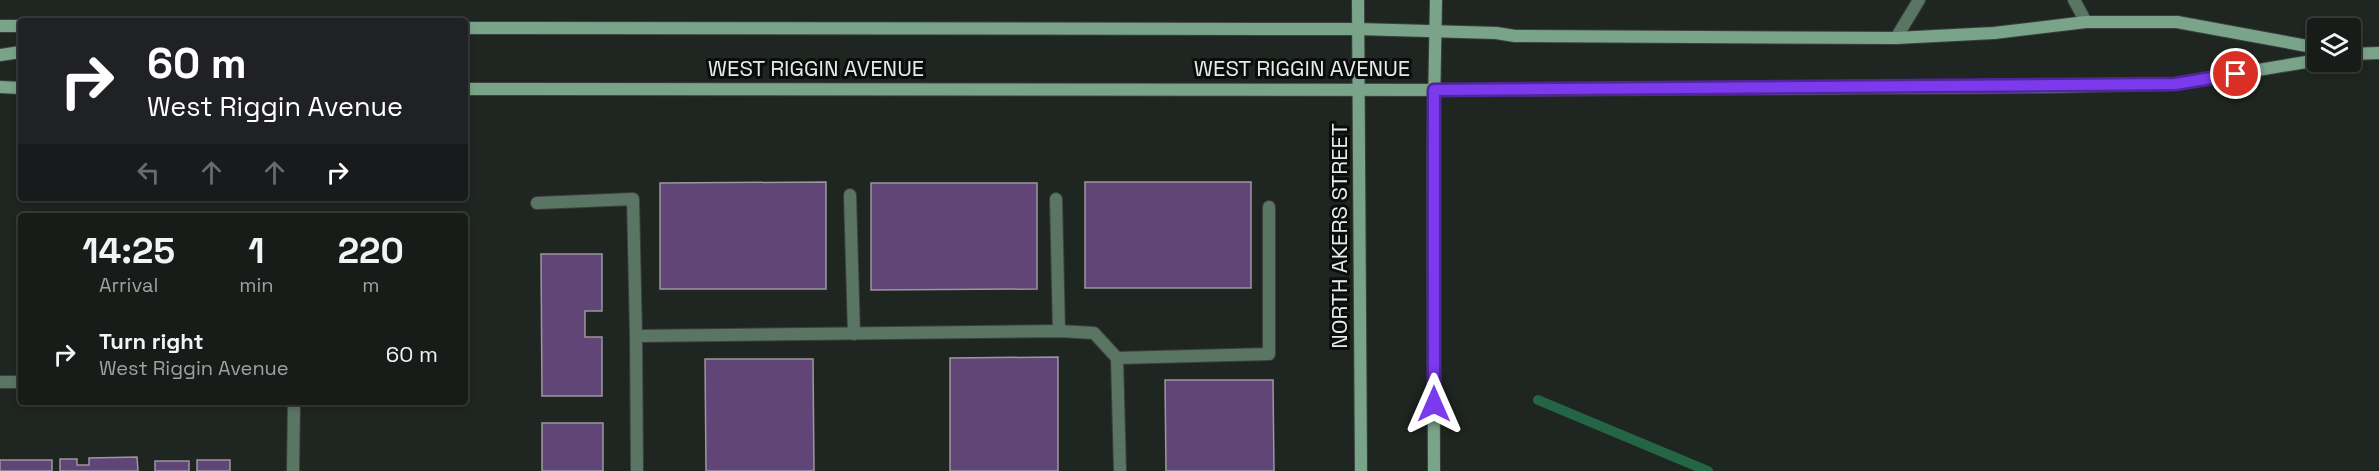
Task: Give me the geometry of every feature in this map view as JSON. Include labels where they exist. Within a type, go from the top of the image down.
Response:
[{"type":"main road","name":"NORTH AKERS STREET","points":[[1358,0],[1361,471]]},
{"type":"main road","points":[[1434,471],[1436,0]]},
{"type":"main road","name":"WEST RIGGIN AVENUE","points":[[468,28],[1358,29],[1515,36],[1896,38],[1994,33],[2086,22],[2177,22],[2307,46]]},
{"type":"main road","points":[[0,26],[18,26]]},
{"type":"main road","points":[[0,55],[18,52]]},
{"type":"main road","points":[[2361,54],[2379,53]]},
{"type":"main road","name":"WEST RIGGIN AVENUE","points":[[468,89],[1434,90],[2175,84],[2307,62]]},
{"type":"main road","points":[[0,87],[18,88]]},
{"type":"street","points":[[1896,38],[1919,0]]},
{"type":"street","points":[[2074,0],[2086,22]]},
{"type":"street","points":[[850,195],[854,334]]},
{"type":"street","points":[[537,202],[633,199],[637,471]]},
{"type":"street","points":[[1056,199],[1059,331]]},
{"type":"street","points":[[1117,358],[1269,354],[1269,207]]},
{"type":"street","points":[[636,336],[1059,331],[1094,333],[1117,358],[1120,471]]},
{"type":"street","points":[[0,382],[18,382]]},
{"type":"street","points":[[293,471],[294,405]]},
{"type":"building","points":[[826,182],[826,289],[660,289],[660,183]]},
{"type":"building","points":[[1085,182],[1251,182],[1251,288],[1085,288]]},
{"type":"building","points":[[871,183],[1037,183],[1037,289],[871,290]]},
{"type":"building","points":[[541,254],[602,254],[602,311],[585,311],[585,337],[602,337],[602,396],[542,396]]},
{"type":"building","points":[[1058,357],[1058,471],[950,471],[950,358]]},
{"type":"building","points":[[705,359],[813,359],[814,471],[706,471]]},
{"type":"building","points":[[1165,380],[1273,380],[1274,471],[1166,471]]},
{"type":"building","points":[[542,423],[603,423],[603,471],[542,471]]},
{"type":"building","points":[[137,457],[138,471],[60,471],[60,459],[77,459],[77,465],[89,465],[89,458]]},
{"type":"building","points":[[0,460],[52,460],[52,471],[0,471]]},
{"type":"building","points":[[197,460],[230,460],[230,471],[197,471]]},
{"type":"building","points":[[155,461],[189,461],[189,471],[155,471]]},
{"type":"waterway","points":[[1538,400],[1708,471]]},
{"type":"route","points":[[1434,404],[1434,90],[2044,87],[2175,84],[2236,74]]}]
